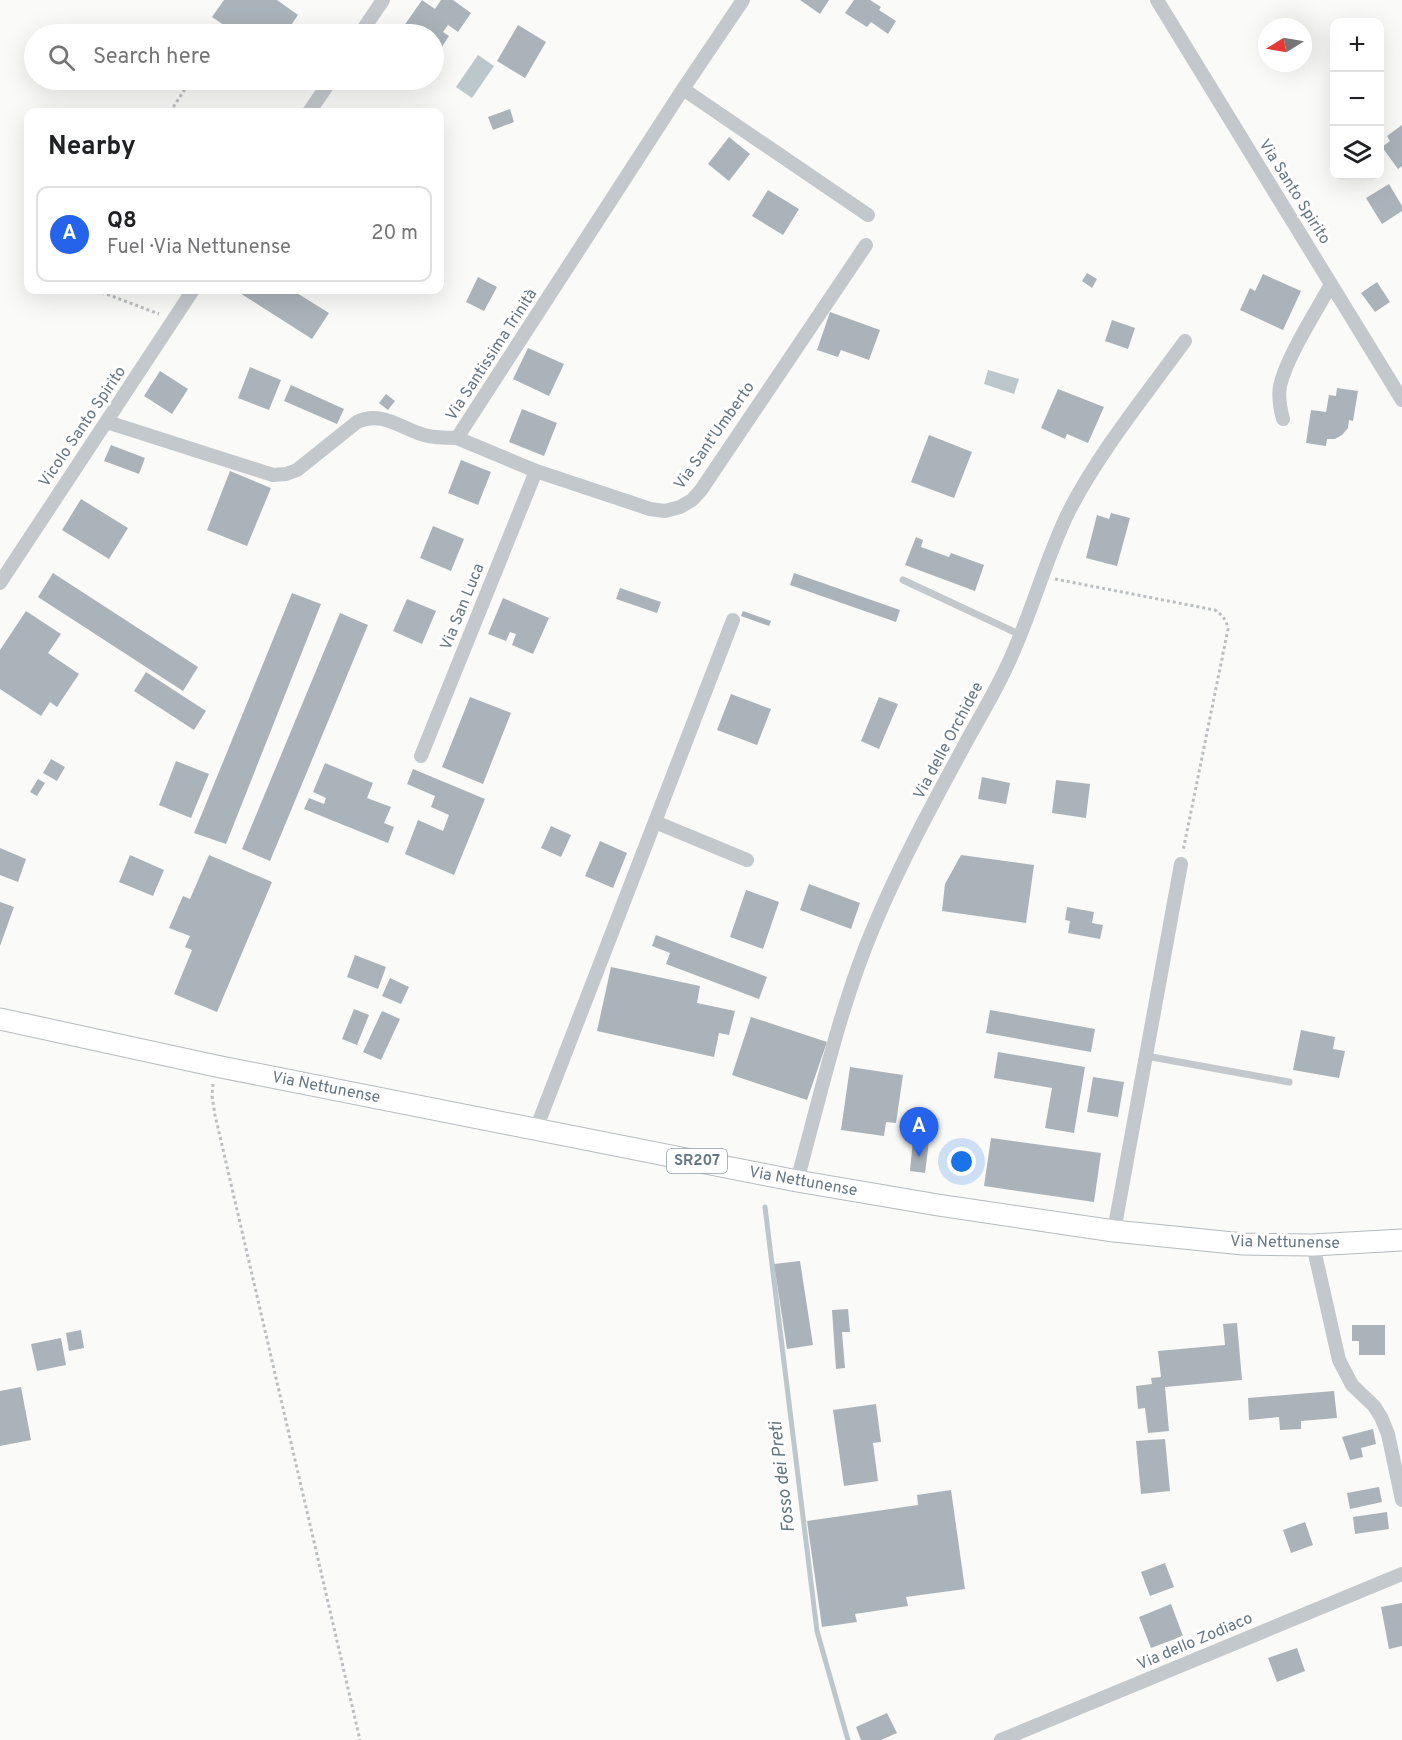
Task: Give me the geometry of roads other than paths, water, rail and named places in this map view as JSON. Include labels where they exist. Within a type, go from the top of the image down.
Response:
[{"type":"main road","name":"Via Nettunense","points":[[0,1019],[216,1066],[797,1182],[938,1205],[1114,1231],[1243,1244],[1313,1245],[1402,1240]]},
{"type":"street","points":[[367,24],[383,0]]},
{"type":"street","name":"Via Santissima Trinità","points":[[107,422],[278,475],[297,470],[357,422],[369,418],[381,418],[427,436],[457,438],[743,0]]},
{"type":"street","name":"Via Santo Spirito","points":[[1158,0],[1402,400]]},
{"type":"street","points":[[683,89],[868,214]]},
{"type":"street","points":[[312,108],[324,90]]},
{"type":"street","name":"Via Sant'Umberto","points":[[457,438],[536,471],[650,509],[670,510],[686,505],[701,490],[866,245]]},
{"type":"street","points":[[1283,419],[1279,399],[1282,381],[1295,350],[1331,284]]},
{"type":"street","name":"Vicolo Santo Spirito","points":[[0,583],[190,294]]},
{"type":"street","name":"Via delle Orchidee","points":[[797,1182],[843,1014],[873,928],[890,888],[1005,670],[1068,514],[1098,463],[1185,341]]},
{"type":"street","name":"Via San Luca","points":[[421,756],[536,471]]},
{"type":"street","points":[[536,1129],[733,620]]},
{"type":"street","points":[[655,822],[747,860]]},
{"type":"street","points":[[1114,1231],[1181,864]]},
{"type":"street","points":[[1313,1245],[1339,1360],[1352,1385],[1374,1406],[1381,1417],[1388,1434],[1402,1500]]},
{"type":"street","name":"Via dello Zodiaco","points":[[1001,1740],[1402,1574]]},
{"type":"lane","points":[[903,580],[1021,635]]},
{"type":"lane","points":[[1146,1056],[1289,1082]]},
{"type":"waterway","name":"Fosso dei Preti","points":[[765,1207],[817,1631],[848,1740]]},
{"type":"place","name":"Q8","points":[[919,1157]]}]
